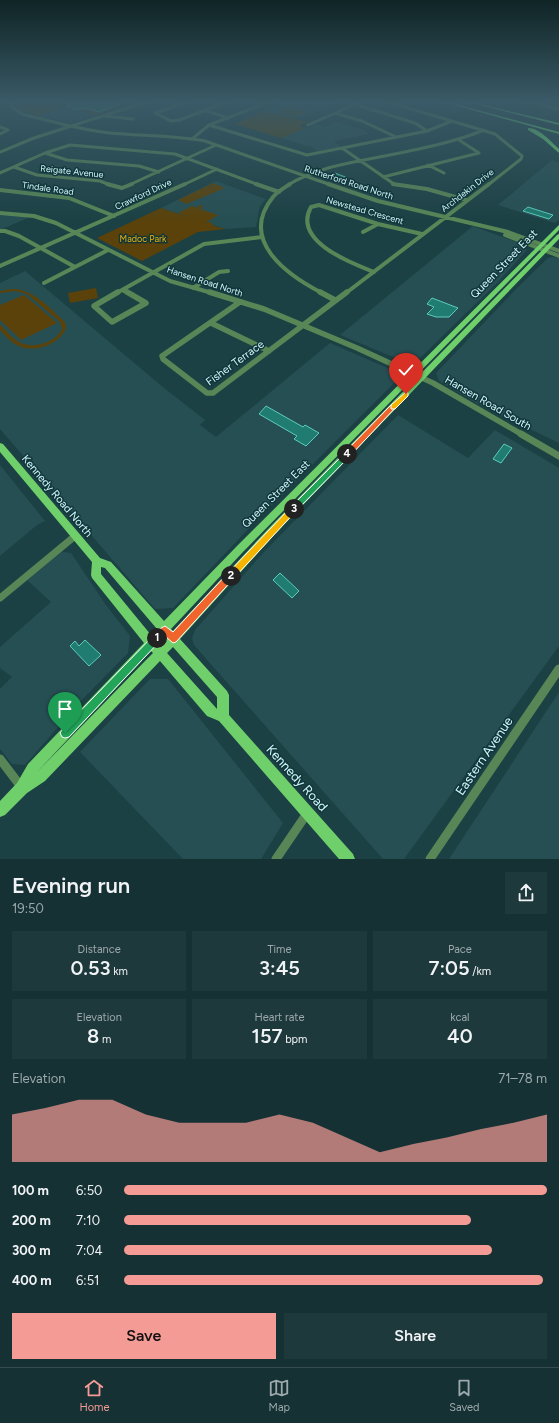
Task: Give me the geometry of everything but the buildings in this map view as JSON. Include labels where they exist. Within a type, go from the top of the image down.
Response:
[{"type":"highway","points":[[548,141],[559,152]]},
{"type":"main road","name":"Queen Street East","points":[[544,247],[559,227]]},
{"type":"main road","name":"Queen Street East","points":[[22,788],[32,768],[165,630],[239,550],[414,374],[544,247],[559,236]]},
{"type":"main road","name":"Queen Street East","points":[[0,810],[22,788],[41,777],[160,653],[414,374]]},
{"type":"main road","name":"Kennedy Road North","points":[[1,448],[96,561],[108,564],[165,630]]},
{"type":"main road","name":"Kennedy Road North","points":[[96,561],[96,575],[152,643]]},
{"type":"main road","points":[[165,630],[223,695],[223,717]]},
{"type":"main road","name":"Kennedy Road","points":[[152,643],[211,712],[223,717],[348,859]]},
{"type":"street","points":[[0,152],[30,141]]},
{"type":"street","name":"Rutherford Road North","points":[[200,141],[216,145],[378,201],[446,216],[503,232],[505,235],[544,247]]},
{"type":"street","points":[[262,141],[304,154],[376,141]]},
{"type":"street","points":[[335,300],[304,285],[290,275],[268,251],[262,237],[260,226],[263,211],[279,192],[305,176],[323,169],[454,141]]},
{"type":"street","points":[[383,177],[479,153],[461,141]]},
{"type":"street","name":"Archdekin Drive","points":[[302,325],[374,272],[522,156],[504,141]]},
{"type":"street","points":[[0,173],[70,145],[168,153],[188,158],[279,192]]},
{"type":"street","name":"Reigate Avenue","points":[[14,167],[37,175],[104,181],[119,188],[126,187],[216,145]]},
{"type":"street","points":[[342,148],[389,181],[400,185],[427,189],[466,200]]},
{"type":"street","points":[[45,154],[67,160],[140,166],[159,172]]},
{"type":"street","points":[[428,165],[444,173]]},
{"type":"street","name":"Crawford Drive","points":[[0,266],[70,234],[77,233],[217,169]]},
{"type":"street","name":"Tindale Road","points":[[0,190],[69,198],[114,216]]},
{"type":"street","name":"Newstead Crescent","points":[[374,272],[338,257],[326,249],[312,234],[307,226],[306,217],[311,207],[319,205],[378,224],[422,234]]},
{"type":"street","name":"Hansen Road North","points":[[0,213],[44,218],[77,233],[170,281],[264,309],[414,374]]},
{"type":"street","points":[[363,232],[378,224]]},
{"type":"street","points":[[0,231],[24,238],[51,255],[75,267]]},
{"type":"street","points":[[122,290],[146,303],[112,322],[94,306],[122,290],[153,273],[210,243],[262,237]]},
{"type":"street","points":[[544,247],[559,251]]},
{"type":"street","points":[[544,247],[559,256]]},
{"type":"street","points":[[44,283],[108,250]]},
{"type":"street","points":[[193,288],[219,272],[228,271]]},
{"type":"street","name":"Fisher Terrace","points":[[240,302],[162,356],[163,359],[207,393],[214,393],[302,325]]},
{"type":"street","points":[[211,323],[268,351]]},
{"type":"street","name":"Hansen Road South","points":[[414,374],[559,456]]},
{"type":"street","points":[[0,598],[75,536]]},
{"type":"street","name":"Eastern Avenue","points":[[430,859],[559,668]]},
{"type":"street","points":[[0,759],[22,788]]},
{"type":"street","points":[[276,859],[308,812]]},
{"type":"shaded area","points":[[292,141],[334,141],[341,147],[317,151],[311,146]]},
{"type":"shaded area","points":[[552,160],[559,163],[559,220],[555,223],[498,205]]},
{"type":"shaded area","points":[[216,181],[266,199],[260,206],[256,227],[225,229],[161,208]]},
{"type":"shaded area","points":[[0,214],[30,217],[0,230]]},
{"type":"shaded area","points":[[473,226],[524,245],[527,250],[498,282],[415,363],[408,363],[340,335]]},
{"type":"shaded area","points":[[548,258],[559,258],[559,443],[478,404],[439,381],[436,373],[518,287]]},
{"type":"shaded area","points":[[25,271],[164,388],[205,420],[200,425],[216,437],[330,343],[399,373],[401,376],[258,519],[173,608],[155,609],[0,429],[0,283]]},
{"type":"shaded area","points":[[398,415],[468,458],[495,430],[559,468],[559,646],[404,859],[383,859],[194,645],[192,638],[195,630],[264,552]]},
{"type":"shaded area","points":[[0,465],[45,521],[37,525],[0,556]]},
{"type":"shaded area","points":[[63,552],[71,553],[106,605],[130,636],[128,653],[80,702],[25,765],[12,764],[0,749],[0,689],[12,677],[0,668],[0,647],[51,602],[27,580]]},
{"type":"shaded area","points":[[150,679],[168,679],[283,823],[261,859],[183,859],[80,752]]},
{"type":"shaded area","points":[[559,692],[559,859],[449,859]]},
{"type":"green space","points":[[213,183],[225,188],[186,204],[178,200]]},
{"type":"green space","name":"Madoc Park","points":[[202,205],[203,207],[200,209],[218,215],[205,223],[211,222],[214,226],[225,229],[198,232],[142,261],[97,238],[161,208],[188,217],[178,213],[192,206],[199,208],[198,206]]},
{"type":"green space","points":[[96,288],[98,298],[70,303],[68,293]]},
{"type":"green space","points":[[11,289],[34,295],[47,305],[65,322],[66,328],[63,334],[52,343],[38,348],[23,348],[12,342],[0,330],[0,324],[18,342],[27,345],[39,345],[50,341],[59,334],[62,329],[60,322],[27,294],[15,291],[0,293],[0,291]]},
{"type":"green space","points":[[24,295],[57,323],[21,340],[0,320],[0,305]]},
{"type":"route","points":[[65,733],[165,630],[173,639],[272,531],[406,394]]}]
